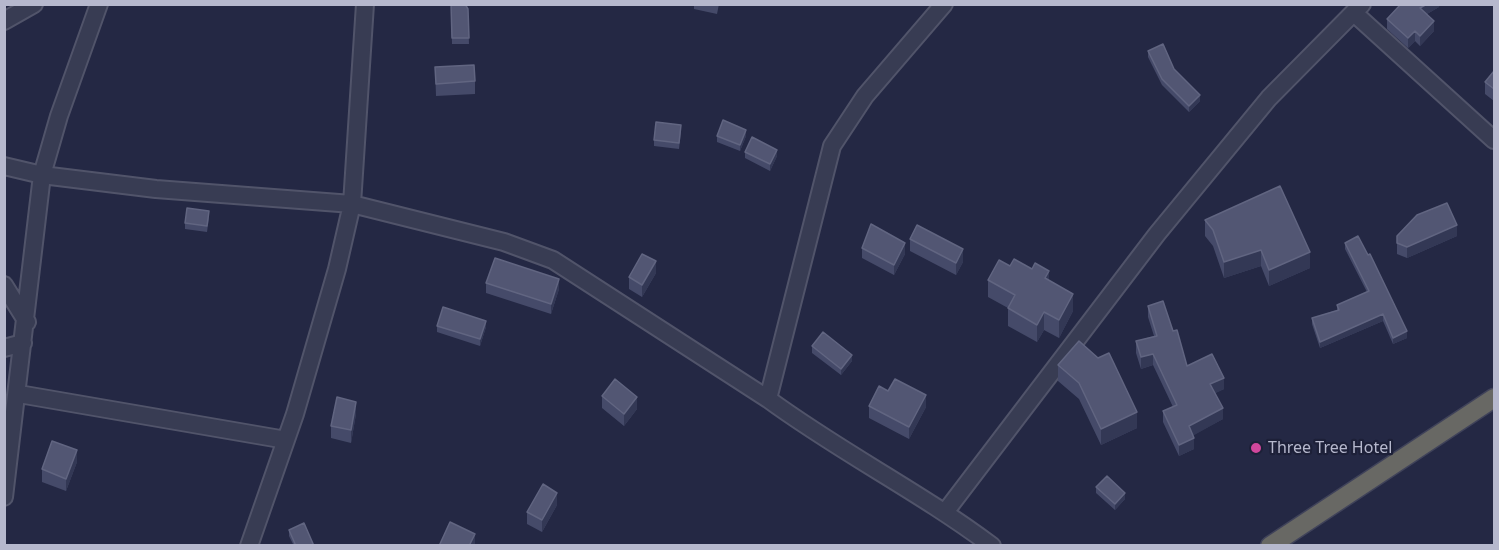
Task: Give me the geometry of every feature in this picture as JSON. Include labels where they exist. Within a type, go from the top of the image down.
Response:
[{"type":"highway","points":[[1270,546],[1494,398]]},
{"type":"street","points":[[4,21],[34,4]]},
{"type":"street","points":[[4,497],[19,394],[34,225],[42,175],[59,116],[99,4]]},
{"type":"street","points":[[249,546],[286,440],[337,269],[352,204],[365,4]]},
{"type":"street","points":[[768,399],[831,146],[865,96],[944,4]]},
{"type":"street","points":[[946,511],[1157,234],[1269,98],[1358,9],[1494,140]]},
{"type":"street","points":[[4,166],[42,175],[156,189],[352,204],[504,242],[553,260],[768,399],[819,437],[946,511],[992,546]]},
{"type":"street","points":[[4,285],[27,322]]},
{"type":"street","points":[[4,348],[23,343]]},
{"type":"street","points":[[19,394],[286,440]]},
{"type":"building","points":[[451,4],[465,4],[468,9],[469,38],[452,38]]},
{"type":"building","points":[[1401,4],[1427,4],[1420,8],[1434,21],[1420,36],[1415,31],[1408,38],[1387,19]]},
{"type":"building","points":[[1163,44],[1174,69],[1200,95],[1189,106],[1162,79],[1148,51]]},
{"type":"building","points":[[474,65],[475,81],[436,84],[435,67]]},
{"type":"building","points":[[1494,71],[1494,89],[1485,82]]},
{"type":"building","points":[[723,120],[746,130],[740,145],[717,136]]},
{"type":"building","points":[[656,122],[681,125],[679,143],[654,140]]},
{"type":"building","points":[[752,137],[777,150],[770,164],[745,152]]},
{"type":"building","points":[[1280,186],[1310,252],[1269,270],[1261,250],[1224,262],[1213,230],[1205,220]]},
{"type":"building","points":[[1447,203],[1457,225],[1407,247],[1397,243],[1397,236],[1417,215]]},
{"type":"building","points":[[187,208],[209,211],[207,226],[185,223]]},
{"type":"building","points":[[871,224],[905,243],[894,265],[862,248]]},
{"type":"building","points":[[917,225],[963,249],[956,263],[910,239]]},
{"type":"building","points":[[1358,236],[1368,255],[1370,254],[1407,331],[1393,338],[1383,314],[1320,342],[1312,318],[1339,310],[1337,305],[1369,291],[1345,243]]},
{"type":"building","points":[[642,254],[656,261],[642,285],[629,277]]},
{"type":"building","points":[[495,258],[559,279],[551,304],[486,283]]},
{"type":"building","points":[[1014,259],[1032,269],[1035,263],[1049,271],[1045,278],[1073,294],[1059,320],[1044,312],[1037,325],[1008,308],[1015,295],[988,280],[999,260],[1010,266]]},
{"type":"building","points":[[1163,301],[1173,331],[1177,330],[1187,366],[1212,354],[1224,378],[1210,384],[1223,408],[1189,426],[1194,438],[1179,445],[1163,411],[1177,405],[1153,354],[1141,357],[1136,341],[1157,336],[1148,306]]},
{"type":"building","points":[[443,307],[486,321],[480,339],[437,326]]},
{"type":"building","points":[[823,332],[852,355],[841,369],[812,346]]},
{"type":"building","points":[[1079,341],[1098,358],[1109,353],[1137,412],[1101,429],[1079,383],[1058,365]]},
{"type":"building","points":[[615,379],[637,397],[624,414],[602,396]]},
{"type":"building","points":[[895,379],[926,395],[909,427],[869,406],[879,386],[888,391]]},
{"type":"building","points":[[337,397],[356,402],[351,430],[331,426]]},
{"type":"building","points":[[52,441],[77,450],[66,479],[42,469]]},
{"type":"building","points":[[1107,476],[1125,493],[1115,504],[1096,487]]},
{"type":"building","points":[[543,484],[557,493],[542,520],[527,512]]},
{"type":"building","points":[[450,522],[475,534],[469,546],[439,546]]},
{"type":"building","points":[[304,523],[314,546],[296,546],[289,530]]},
{"type":"place","name":"Three Tree Hotel","points":[[1256,448]]}]
